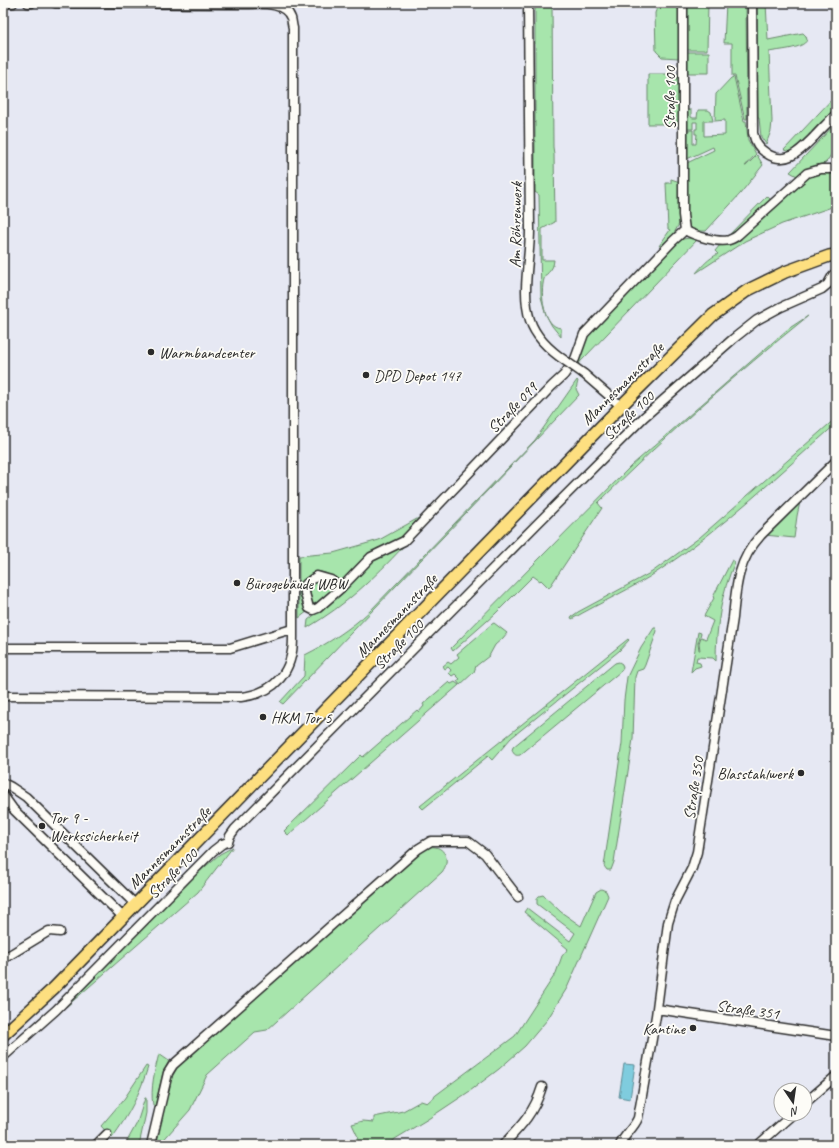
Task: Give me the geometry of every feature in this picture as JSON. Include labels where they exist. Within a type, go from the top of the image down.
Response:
[{"type":"main road","name":"Mannesmannstraße","points":[[3,1035],[54,988],[622,406],[713,315],[748,290],[785,272],[829,256],[836,255]]},
{"type":"street","points":[[3,3],[13,3]]},
{"type":"street","points":[[3,696],[252,696],[270,687],[284,675],[290,664],[293,651],[293,28],[291,18],[285,9],[273,5],[55,3]]},
{"type":"street","name":"Am Röhrenwerk","points":[[528,3],[530,226],[525,300],[530,321],[536,334],[544,344],[554,354],[584,374],[622,406]]},
{"type":"street","name":"Straße 100","points":[[683,3],[683,216],[685,230]]},
{"type":"street","points":[[752,3],[754,132],[755,140],[760,149],[770,155],[780,158],[790,157],[799,152],[836,114]]},
{"type":"street","points":[[685,230],[689,233],[712,239],[721,241],[730,240],[738,235],[807,173],[821,169],[836,169]]},
{"type":"street","name":"Straße 099","points":[[341,588],[331,580],[317,576],[306,584],[305,593],[309,608],[313,610],[318,608],[341,588],[371,557],[404,541],[564,375],[575,359],[584,334],[685,230]]},
{"type":"street","name":"Straße 100","points":[[3,1057],[56,1010],[213,851],[222,844],[228,842],[235,829],[644,417],[757,320],[781,307],[822,289],[828,284],[833,275]]},
{"type":"street","name":"Straße 350","points":[[620,1145],[623,1138],[638,1118],[657,1008],[670,917],[679,891],[692,868],[697,852],[736,590],[742,562],[761,535],[836,461]]},
{"type":"street","points":[[3,648],[230,648],[292,629]]},
{"type":"street","points":[[3,783],[26,797],[135,904]]},
{"type":"street","points":[[3,795],[13,809],[123,917]]},
{"type":"street","points":[[151,1145],[168,1073],[173,1065],[418,849],[431,842],[468,841],[485,854],[518,897]]},
{"type":"street","points":[[3,959],[50,931],[60,932]]},
{"type":"street","name":"Straße 351","points":[[657,1008],[836,1036]]},
{"type":"street","points":[[813,1096],[836,1076]]},
{"type":"street","points":[[503,1145],[518,1130],[532,1112],[542,1087]]},
{"type":"street","points":[[758,1145],[784,1122]]},
{"type":"street","points":[[96,1145],[107,1134]]},
{"type":"green space","points":[[535,3],[552,3],[555,222],[542,229],[542,260],[554,260],[551,269],[544,279],[542,292],[544,308],[541,297],[539,195],[535,192]]},
{"type":"green space","points":[[686,3],[708,3],[707,50],[686,50]]},
{"type":"green space","points":[[726,3],[746,3],[747,119],[745,119],[735,76],[732,76],[732,43],[724,43]]},
{"type":"green space","points":[[757,3],[766,3],[768,40],[803,33],[807,40],[805,43],[796,47],[769,52],[772,121],[771,131],[766,144],[761,137],[758,118]]},
{"type":"green space","points":[[660,6],[675,6],[679,9],[679,58],[662,57],[656,51],[655,13],[657,8]]},
{"type":"green space","points":[[686,52],[709,52],[709,73],[687,73]]},
{"type":"green space","points":[[648,74],[680,74],[680,124],[648,124]]},
{"type":"green space","points":[[734,77],[744,121],[746,121],[748,140],[756,154],[745,166],[757,155],[763,165],[740,194],[706,231],[695,231],[689,225],[687,218],[687,163],[714,150],[713,147],[687,159],[687,130],[693,130],[693,144],[696,144],[697,134],[695,134],[695,129],[697,129],[697,122],[693,122],[693,129],[687,129],[687,110],[691,110],[691,117],[693,118],[697,118],[698,110],[708,110],[711,112],[713,121],[704,121],[704,136],[725,135],[725,120],[715,121],[716,94],[731,78]]},
{"type":"green space","points":[[836,95],[836,108],[790,152],[784,150]]},
{"type":"green space","points":[[836,123],[836,147],[827,161],[808,169],[797,176],[790,172]]},
{"type":"green space","points":[[830,172],[836,173],[836,220],[832,207],[782,224],[745,241],[696,273],[703,265],[718,254],[715,251],[720,245],[729,245],[738,240],[783,198],[806,179],[816,174]]},
{"type":"green space","points":[[671,179],[680,182],[679,224],[673,235],[663,245],[659,246],[670,230],[668,229],[666,183],[671,183]]},
{"type":"green space","points":[[767,196],[771,200],[737,232],[727,237]]},
{"type":"green space","points":[[683,239],[698,239],[562,381],[588,335],[673,246]]},
{"type":"green space","points":[[544,309],[550,322],[561,328],[561,337],[552,326],[546,315]]},
{"type":"green space","points":[[808,316],[700,407],[648,454],[598,503],[602,508],[549,588],[541,580],[540,581],[533,576],[495,614],[453,651],[451,648],[631,466],[788,329]]},
{"type":"green space","points":[[577,380],[576,389],[579,395],[283,704],[280,702],[304,676],[305,655],[339,635],[370,611],[535,440]]},
{"type":"green space","points":[[836,418],[836,424],[728,519],[683,554],[649,577],[572,619],[571,617],[578,612],[652,572],[699,538]]},
{"type":"green space","points":[[799,501],[794,538],[765,535]]},
{"type":"green space","points":[[424,515],[402,538],[385,547],[378,548],[369,554],[343,581],[337,580],[322,572],[312,573],[307,577],[302,587],[301,594],[304,606],[308,611],[299,618],[299,556],[333,553],[379,540]]},
{"type":"green space","points":[[403,545],[404,546],[370,581],[335,610],[307,628],[308,620],[331,602],[372,561]]},
{"type":"green space","points":[[732,560],[735,562],[726,586],[720,610],[716,661],[713,658],[697,657],[696,662],[700,663],[701,666],[695,668],[691,672],[698,632],[701,633],[698,643],[700,650],[699,643],[701,637],[706,639],[713,621],[704,616]]},
{"type":"green space","points":[[317,580],[322,580],[337,588],[317,604],[311,603],[310,586]]},
{"type":"green space","points":[[494,623],[507,633],[495,645],[489,656],[476,666],[474,672],[460,685],[457,681],[460,679],[455,674],[452,676],[449,673],[451,670],[448,667],[445,669],[443,666],[448,662],[451,664],[459,657],[457,654]]},
{"type":"green space","points":[[654,628],[656,628],[657,631],[645,665],[643,669],[637,671],[635,677],[633,739],[614,862],[611,870],[607,870],[604,866],[622,743],[624,700],[627,677],[641,648]]},
{"type":"green space","points":[[628,639],[629,640],[619,651],[511,738],[492,760],[488,756],[423,809],[420,806]]},
{"type":"green space","points":[[619,662],[622,664],[623,668],[621,671],[520,755],[514,754],[512,750],[513,747],[615,663]]},
{"type":"green space","points":[[449,682],[451,684],[455,682],[459,685],[288,835],[284,831],[361,755],[363,757],[417,710],[419,712],[424,706],[423,704]]},
{"type":"green space","points":[[233,847],[198,892],[66,1007],[64,1006],[197,872],[199,872],[220,854]]},
{"type":"green space","points":[[430,847],[435,847],[443,851],[445,855],[446,863],[442,872],[267,1030],[255,1032],[207,1075],[190,1110],[159,1145],[156,1145],[170,1081],[180,1064],[422,851]]},
{"type":"green space","points":[[601,889],[606,891],[608,896],[567,988],[547,1020],[525,1046],[499,1069],[470,1091],[390,1142],[382,1145],[345,1144],[348,1141],[352,1144],[358,1137],[352,1124],[363,1121],[374,1122],[374,1117],[403,1111],[421,1101],[427,1103],[515,1036],[556,973],[562,956],[568,949],[524,912],[527,908],[570,941],[575,933],[537,904],[537,898],[543,895],[561,912],[581,926],[596,892]]},
{"type":"green space","points":[[159,1054],[169,1061],[163,1072],[155,1106],[153,1105],[152,1099],[153,1086]]},
{"type":"green space","points":[[146,1066],[148,1067],[138,1095],[124,1121],[112,1138],[101,1126],[124,1099]]},
{"type":"green space","points":[[145,1098],[146,1113],[139,1145],[125,1145],[137,1123]]},
{"type":"water","points":[[624,1064],[635,1065],[630,1099],[619,1097]]},
{"type":"tunnel","points":[[833,275],[836,267]]},
{"type":"place","name":"Warmbandcenter","points":[[151,352]]},
{"type":"place","name":"DPD Depot 147","points":[[366,375]]},
{"type":"place","name":"Bürogebäude WBW","points":[[237,583]]},
{"type":"place","name":"HKM Tor 5","points":[[263,717]]},
{"type":"place","name":"Blasstahlwerk","points":[[801,773]]},
{"type":"place","name":"Tor 9 - Werkssicherheit","points":[[42,826]]},
{"type":"place","name":"Kantine","points":[[693,1028]]}]
